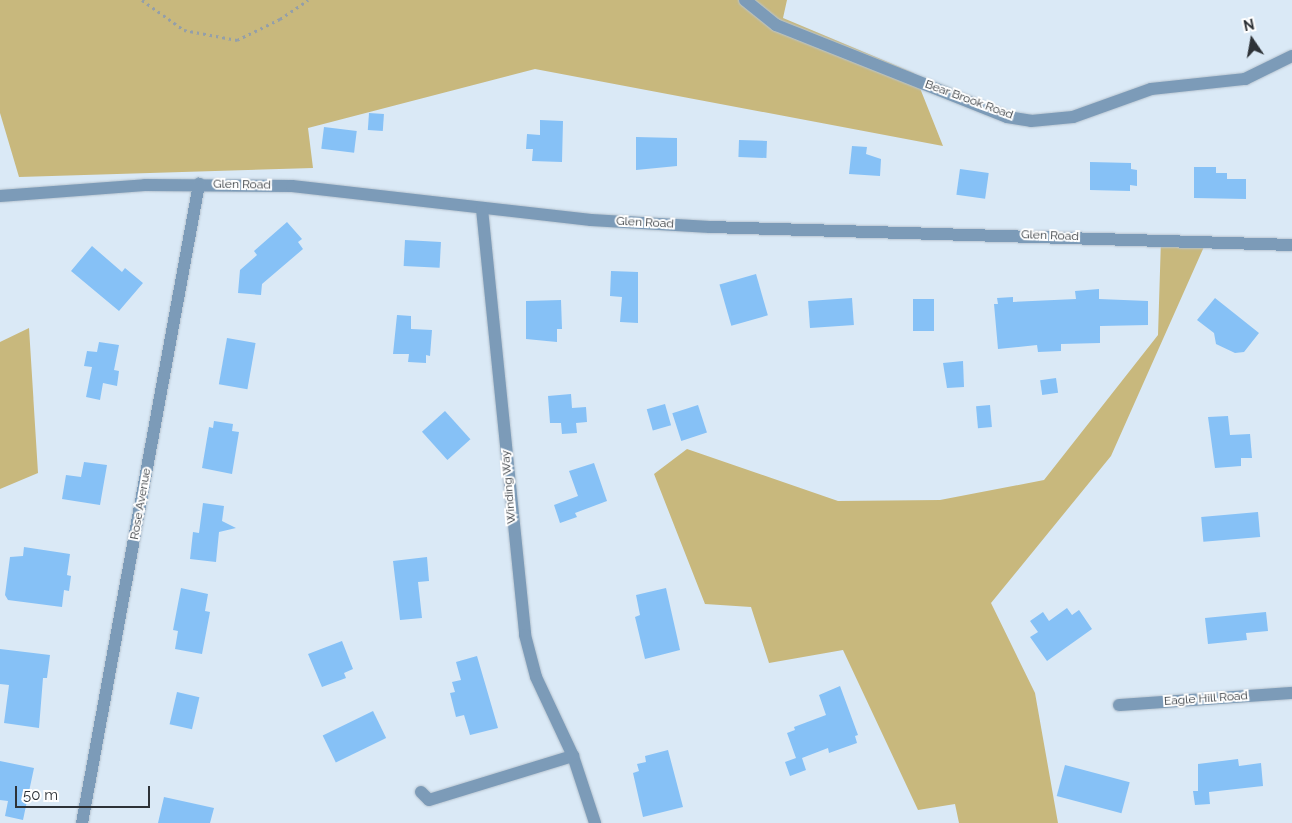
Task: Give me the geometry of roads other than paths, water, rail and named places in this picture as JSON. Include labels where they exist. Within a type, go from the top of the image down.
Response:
[{"type":"street","name":"Bear Brook Road","points":[[745,0],[776,25],[1007,117],[1030,121],[1073,117],[1151,89],[1245,79],[1292,56]]},
{"type":"street","name":"Glen Road","points":[[0,196],[199,184],[338,189],[482,209],[591,220],[710,227],[1292,247]]},
{"type":"street","name":"Rose Avenue","points":[[82,823],[199,184]]},
{"type":"street","name":"Winding Way","points":[[482,209],[525,635],[536,677],[572,756],[595,823]]},
{"type":"street","name":"Eagle Hill Road","points":[[1119,705],[1292,693]]},
{"type":"street","points":[[421,792],[429,800],[572,756]]}]
